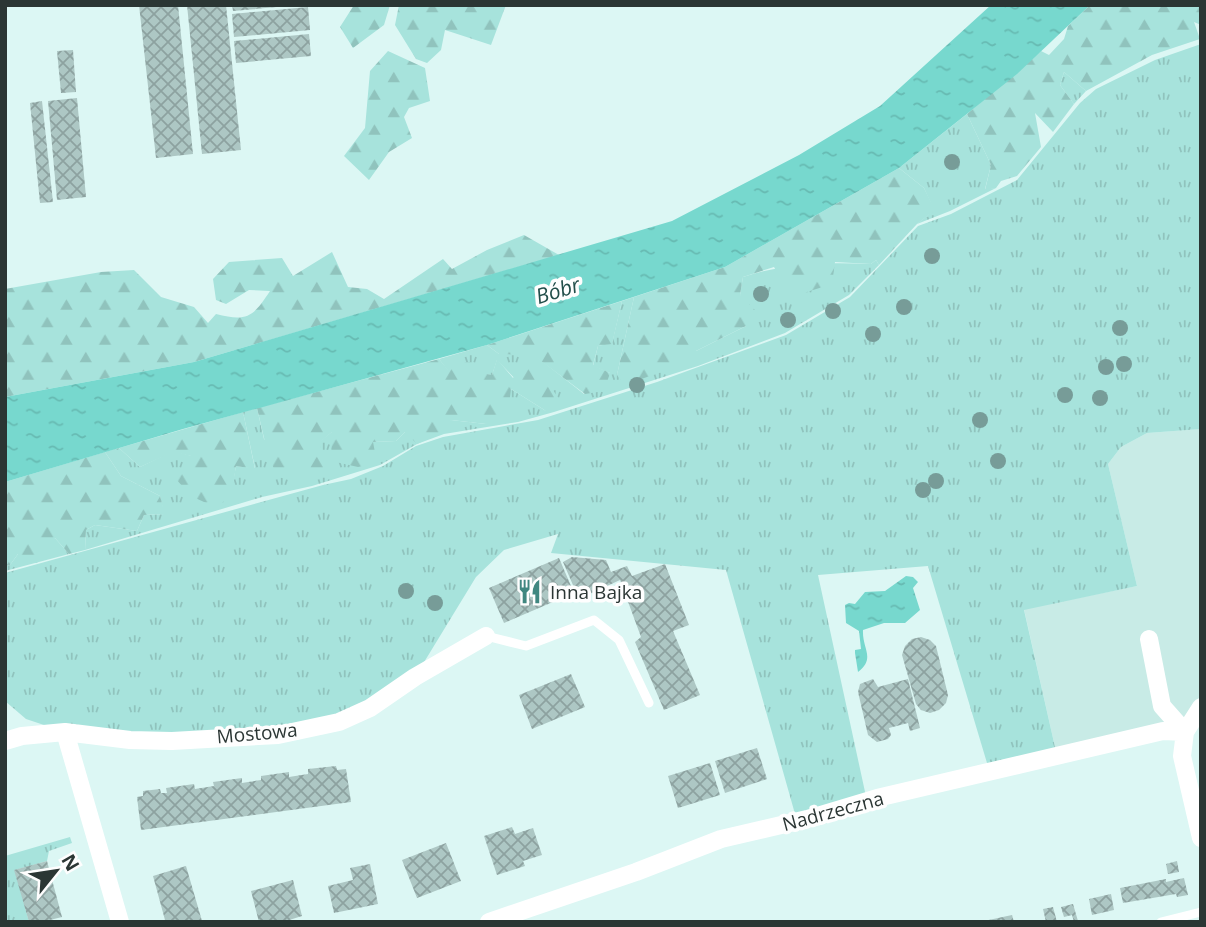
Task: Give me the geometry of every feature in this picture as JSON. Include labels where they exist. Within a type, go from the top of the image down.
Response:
[{"type":"street","name":"Mostowa","points":[[5,741],[22,736],[65,732],[130,740],[172,741],[278,735],[339,722],[370,708],[415,677],[486,636]]},
{"type":"street","points":[[1149,639],[1162,706],[1185,732]]},
{"type":"street","points":[[1201,707],[1185,732],[1182,756],[1201,838]]},
{"type":"street","name":"Nadrzeczna","points":[[489,922],[636,872],[721,839],[807,819],[877,798],[1163,731],[1185,732]]},
{"type":"street","points":[[65,732],[120,922]]},
{"type":"lane","points":[[486,636],[526,646],[594,620],[619,640],[649,703]]},
{"type":"lane","points":[[1161,922],[1201,912]]},
{"type":"shaded area","points":[[1201,429],[1201,707],[1192,719],[1057,756],[1024,609],[1137,586],[1108,464],[1121,447],[1147,433]]},
{"type":"green space","points":[[354,5],[390,5],[384,25],[353,48],[340,27]]},
{"type":"green space","points":[[399,5],[506,5],[491,45],[445,30],[441,50],[427,63],[416,59],[395,25]]},
{"type":"green space","points":[[1090,5],[1201,5],[1201,25],[1194,22],[1200,39],[1152,55],[1086,91],[1064,72],[1060,85],[1074,104],[1053,132],[1035,113],[1041,147],[1017,176],[1001,181],[996,188],[985,190],[991,165],[967,114],[1041,51],[1049,55],[1064,39],[1068,26]]},
{"type":"green space","points":[[1201,44],[1201,429],[1147,433],[1121,447],[1108,464],[1137,586],[1024,610],[1057,756],[990,773],[928,566],[818,575],[867,801],[797,821],[726,570],[551,553],[558,534],[504,550],[476,577],[415,677],[370,708],[278,735],[65,732],[26,719],[5,701],[5,573],[351,479],[383,466],[416,446],[443,437],[538,420],[657,382],[786,335],[850,297],[918,226],[951,214],[1017,180],[1080,103],[1096,89],[1155,60]]},
{"type":"green space","points":[[388,51],[425,68],[430,101],[409,108],[404,117],[412,138],[389,152],[369,180],[344,156],[365,128],[370,71]]},
{"type":"green space","points":[[1064,72],[1086,91],[1074,104],[1060,85]]},
{"type":"green space","points":[[967,114],[991,165],[985,189],[996,188],[917,224],[934,210],[924,188],[899,168]]},
{"type":"green space","points":[[899,168],[924,188],[935,210],[917,224],[879,265],[876,260],[871,264],[835,262],[832,284],[791,297],[774,267],[743,277],[740,295],[755,310],[746,326],[696,351],[696,360],[624,385],[617,375],[634,297],[725,267]]},
{"type":"green space","points":[[524,235],[559,255],[194,362],[5,397],[5,289],[101,272],[134,270],[161,297],[194,307],[208,323],[216,314],[242,317],[254,312],[270,291],[249,290],[226,304],[216,300],[213,279],[229,262],[282,258],[293,276],[332,252],[348,287],[367,289],[384,299],[443,259],[452,269],[487,250]]},
{"type":"green space","points":[[876,260],[879,265],[849,295],[785,333],[698,366],[518,422],[444,434],[417,444],[380,465],[85,550],[86,530],[95,525],[137,531],[144,515],[164,514],[160,496],[121,476],[105,452],[119,448],[140,467],[173,451],[192,456],[231,493],[236,466],[255,468],[243,412],[257,408],[264,439],[295,468],[333,431],[372,442],[396,441],[405,432],[451,420],[486,424],[511,389],[546,411],[497,360],[492,375],[449,372],[439,359],[487,345],[499,354],[533,354],[584,394],[610,373],[593,366],[598,346],[612,343],[622,301],[634,297],[617,375],[696,351],[746,326],[740,295],[743,277],[791,266],[871,264]]},
{"type":"green space","points":[[622,301],[612,344],[598,346],[593,365],[610,373],[604,391],[585,394],[533,355],[499,354],[487,345]]},
{"type":"green space","points":[[439,359],[449,371],[455,363],[471,362],[475,372],[492,375],[497,359],[513,378],[523,364],[538,369],[562,403],[546,411],[511,389],[507,421],[486,424],[451,420],[443,432],[417,444],[405,432],[396,441],[373,442],[377,463],[358,467],[331,461],[332,432],[320,442],[325,473],[311,483],[296,469],[292,481],[276,476],[257,408]]},
{"type":"green space","points":[[243,412],[255,469],[236,466],[232,493],[217,508],[191,496],[176,479],[191,456],[173,452],[140,467],[119,448]]},
{"type":"green space","points":[[105,452],[121,476],[160,496],[165,514],[144,515],[137,531],[95,525],[86,530],[85,550],[69,554],[55,538],[37,563],[24,563],[18,554],[10,565],[5,566],[5,482]]},
{"type":"green space","points":[[55,538],[69,554],[5,571],[5,566],[10,565],[18,554]]},
{"type":"green space","points":[[70,837],[72,843],[49,851],[47,861],[15,870],[29,922],[5,922],[5,856]]},
{"type":"water","name":"Bóbr","points":[[991,5],[1090,5],[1017,74],[899,168],[725,267],[487,345],[183,429],[5,482],[5,397],[194,362],[672,221],[799,155],[880,106]]},
{"type":"water","points":[[906,576],[913,577],[918,582],[913,588],[920,610],[905,623],[884,623],[863,630],[867,658],[858,672],[855,650],[861,649],[859,631],[846,623],[845,605],[855,604],[865,592],[885,591]]},
{"type":"building","points":[[139,5],[178,5],[193,154],[156,158]]},
{"type":"building","points":[[187,5],[226,5],[241,150],[202,154]]},
{"type":"building","points":[[232,5],[277,5],[277,7],[233,11]]},
{"type":"building","points":[[308,7],[310,30],[234,37],[232,14]]},
{"type":"building","points":[[309,34],[311,56],[236,63],[234,41]]},
{"type":"building","points":[[73,50],[76,92],[61,93],[57,51]]},
{"type":"building","points":[[77,98],[86,197],[57,200],[48,101]]},
{"type":"building","points":[[42,101],[53,202],[40,203],[30,103]]},
{"type":"building","points":[[572,557],[606,560],[611,572],[627,566],[632,576],[665,564],[689,625],[673,631],[700,695],[664,710],[635,642],[641,637],[620,580],[579,599],[563,562]]},
{"type":"building","points":[[559,558],[574,593],[504,623],[489,588]]},
{"type":"building","points":[[921,637],[936,646],[948,695],[946,703],[939,710],[930,713],[921,710],[916,704],[902,655],[905,646],[912,639]]},
{"type":"building","points":[[571,674],[585,707],[532,729],[519,695]]},
{"type":"building","points":[[873,679],[878,687],[908,679],[920,728],[910,731],[908,723],[889,728],[891,735],[888,739],[877,742],[868,735],[858,692],[860,684]]},
{"type":"building","points":[[757,748],[767,779],[725,793],[715,761]]},
{"type":"building","points":[[710,763],[720,795],[678,808],[668,776]]},
{"type":"building","points":[[336,766],[337,770],[346,769],[351,802],[141,830],[137,797],[143,796],[143,791],[160,789],[161,793],[167,793],[166,788],[194,784],[195,789],[214,786],[213,782],[242,778],[242,783],[261,780],[261,776],[289,772],[289,777],[308,774],[308,769]]},
{"type":"building","points":[[512,827],[515,834],[533,828],[542,855],[523,861],[525,866],[497,875],[484,836]]},
{"type":"building","points":[[446,843],[461,881],[417,898],[402,860]]},
{"type":"building","points":[[47,861],[62,917],[29,922],[14,870]]},
{"type":"building","points":[[1177,861],[1179,872],[1168,874],[1166,864]]},
{"type":"building","points":[[370,864],[378,904],[334,913],[328,886],[353,880],[350,868]]},
{"type":"building","points":[[186,866],[202,921],[161,922],[165,920],[153,876]]},
{"type":"building","points":[[1184,878],[1188,895],[1177,897],[1176,894],[1123,903],[1120,888]]},
{"type":"building","points":[[293,880],[302,916],[283,922],[259,922],[251,891]]},
{"type":"building","points":[[1111,894],[1114,910],[1092,915],[1089,899]]},
{"type":"building","points":[[1073,904],[1078,921],[1074,922],[1072,915],[1064,917],[1061,907]]},
{"type":"building","points":[[1053,907],[1057,922],[1046,922],[1043,909]]},
{"type":"building","points":[[1012,915],[1014,922],[984,922],[984,921]]},
{"type":"place","name":"Inna Bajka","points":[[530,592]]}]
